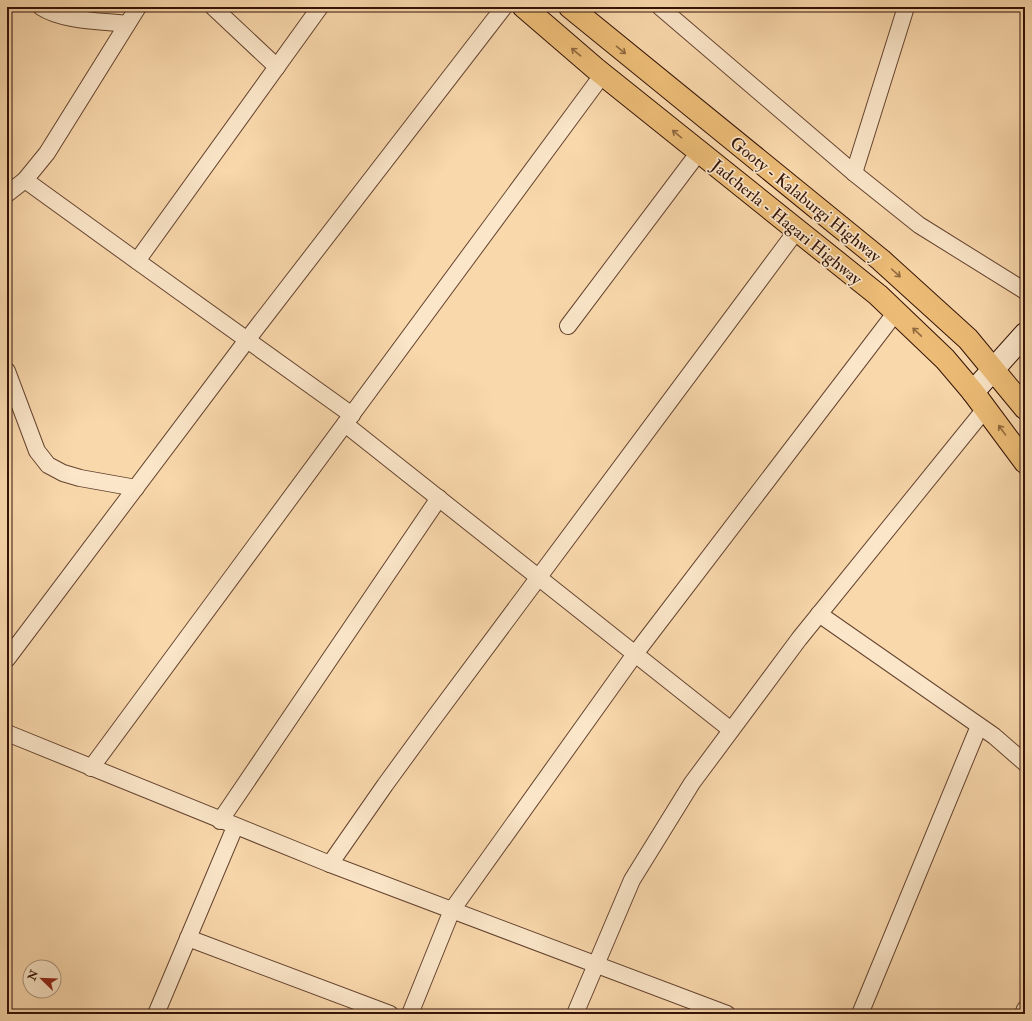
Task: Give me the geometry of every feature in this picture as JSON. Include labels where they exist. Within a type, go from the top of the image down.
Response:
[{"type":"highway","name":"Jadcherla - Hagari Highway","points":[[524,7],[603,74],[878,295],[945,359],[973,392],[1025,462]]},
{"type":"highway","name":"Gooty - Kalaburgi Highway","points":[[570,7],[881,260],[968,339],[992,370],[1025,408]]},
{"type":"street","points":[[40,7],[53,13],[80,19],[127,24]]},
{"type":"street","points":[[7,194],[24,180],[47,153],[138,7]]},
{"type":"street","points":[[213,7],[277,67]]},
{"type":"street","points":[[137,262],[320,7]]},
{"type":"street","points":[[7,660],[247,340],[504,7]]},
{"type":"street","points":[[660,7],[854,173],[919,225],[1025,291]]},
{"type":"street","points":[[854,173],[906,7]]},
{"type":"street","points":[[92,768],[603,74]]},
{"type":"street","points":[[568,326],[699,152]]},
{"type":"street","points":[[24,180],[247,340],[348,419],[439,498],[731,730]]},
{"type":"street","points":[[330,864],[385,785],[538,577],[797,230]]},
{"type":"street","points":[[410,1014],[452,910],[636,654],[896,312]]},
{"type":"street","points":[[973,392],[1025,334]]},
{"type":"street","points":[[7,371],[37,451],[48,465],[63,473],[80,478],[136,488]]},
{"type":"street","points":[[575,1014],[632,880],[692,782],[799,639],[986,409]]},
{"type":"street","points":[[220,821],[439,498]]},
{"type":"street","points":[[819,614],[994,736],[1025,763]]},
{"type":"street","points":[[860,1014],[979,726]]},
{"type":"street","points":[[7,733],[235,827],[727,1014]]},
{"type":"street","points":[[156,1014],[235,827]]},
{"type":"street","points":[[188,938],[390,1014]]},
{"type":"street","points":[[1023,1014],[1025,1009]]}]
